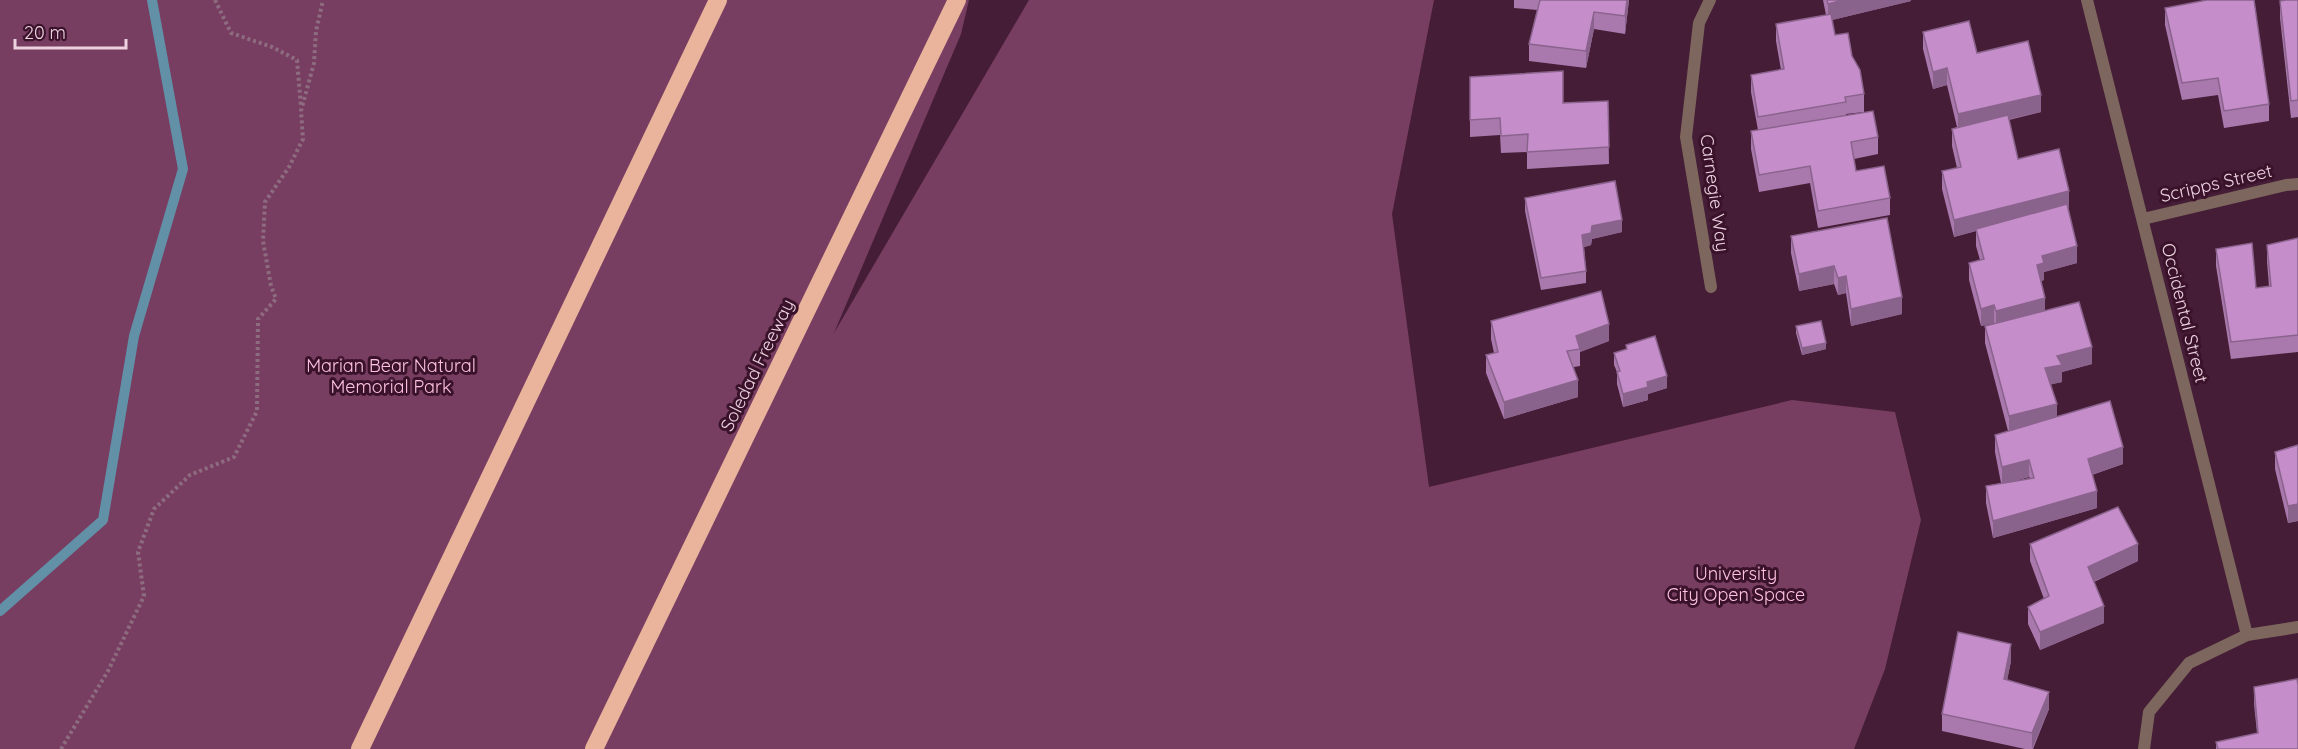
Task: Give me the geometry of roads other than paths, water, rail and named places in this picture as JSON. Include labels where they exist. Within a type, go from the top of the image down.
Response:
[{"type":"highway","points":[[690,62],[711,0]]},
{"type":"highway","points":[[360,749],[718,0]]},
{"type":"highway","name":"Soledad Freeway","points":[[594,749],[957,0]]},
{"type":"street","name":"Carnegie Way","points":[[1710,0],[1699,23],[1686,137],[1710,287]]},
{"type":"street","name":"Occidental Street","points":[[2087,0],[2247,635]]},
{"type":"street","name":"Scripps Street","points":[[2143,219],[2298,184]]},
{"type":"street","points":[[2144,749],[2149,712],[2189,663],[2247,635],[2298,627]]},
{"type":"waterway","points":[[0,611],[103,520],[134,336],[183,169],[152,0]]},
{"type":"park label","name":"Marian Bear Natural Memorial Park","points":[[391,376]]},
{"type":"park label","name":"University City Open Space","points":[[1736,583]]}]
